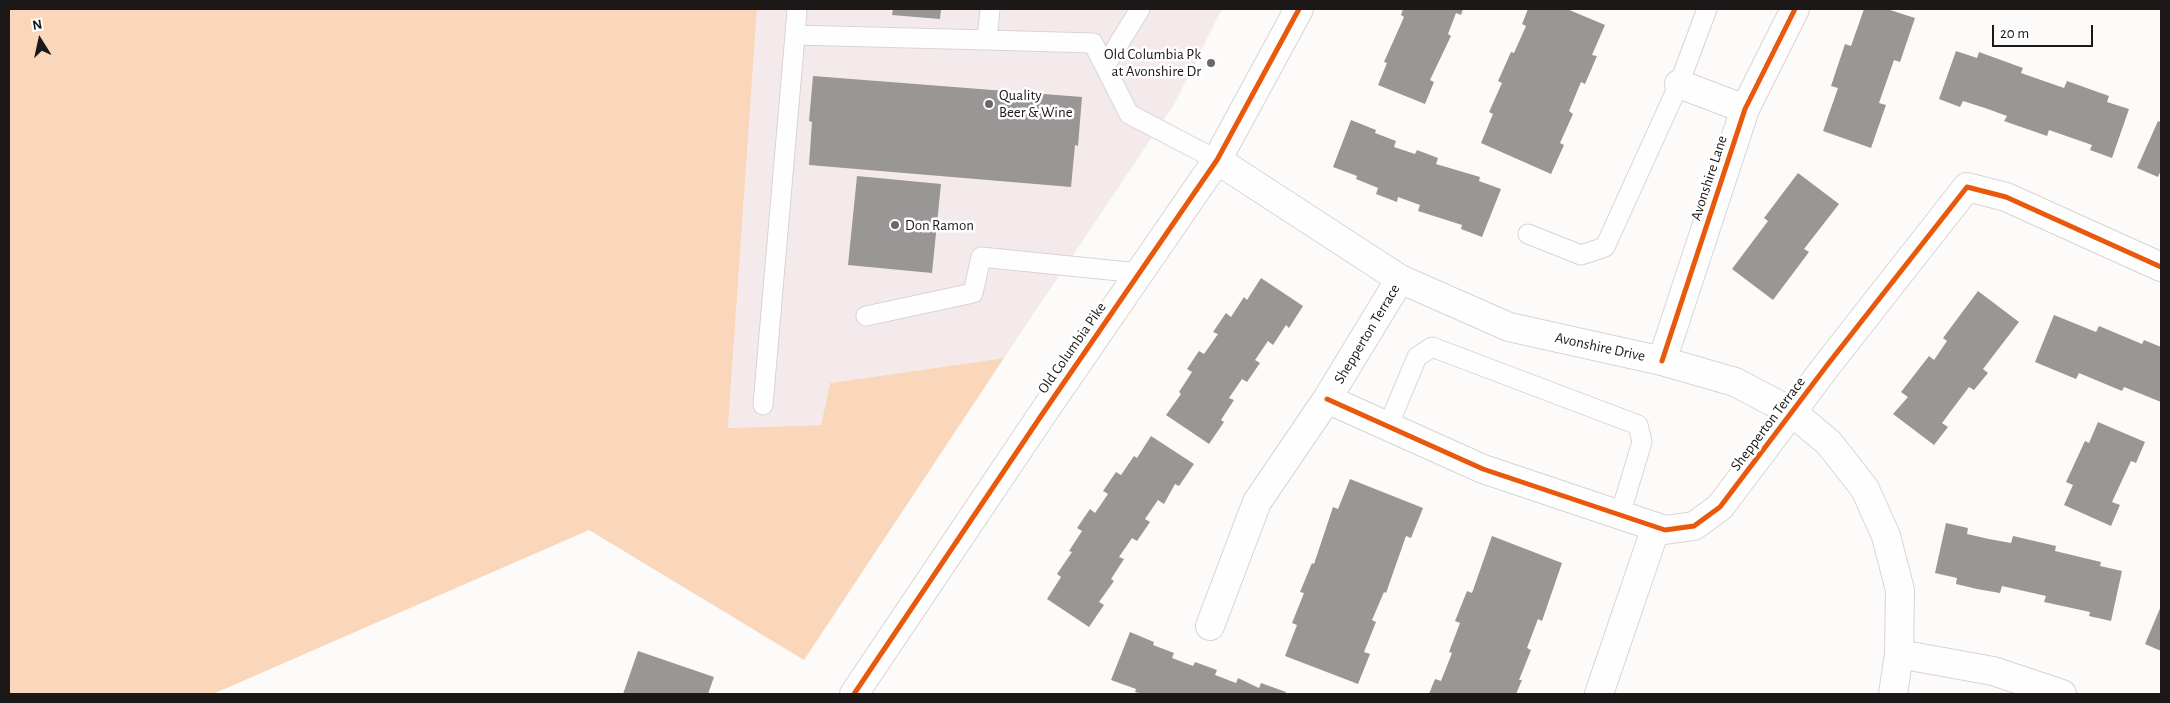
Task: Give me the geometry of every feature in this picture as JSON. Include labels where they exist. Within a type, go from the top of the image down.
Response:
[{"type":"street","name":"Old Columbia Pike","points":[[859,693],[1216,160],[1299,9]]},
{"type":"street","name":"Avonshire Lane","points":[[1662,361],[1745,109],[1795,9]]},
{"type":"street","points":[[1679,84],[1745,109]]},
{"type":"street","name":"Avonshire Drive","points":[[1216,160],[1400,279],[1509,327],[1662,361],[1735,382],[1792,412],[1829,443],[1864,490],[1886,536],[1900,590],[1899,654],[1893,694]]},
{"type":"street","name":"Shepperton Terrace","points":[[1400,279],[1327,399],[1483,468],[1666,530],[1694,526],[1720,508],[1967,187],[2006,196],[2161,267]]},
{"type":"street","points":[[1210,626],[1257,502],[1327,399]]},
{"type":"street","points":[[1599,694],[1656,527]]},
{"type":"street","points":[[1899,654],[1993,670],[2062,694]]},
{"type":"lane","points":[[763,405],[797,9]]},
{"type":"lane","points":[[987,40],[990,9]]},
{"type":"lane","points":[[1105,66],[1140,9]]},
{"type":"lane","points":[[1528,234],[1582,255],[1605,247],[1679,84],[1707,9]]},
{"type":"lane","points":[[795,35],[1093,43],[1129,114],[1216,160]]},
{"type":"lane","points":[[866,316],[973,293],[981,257],[1139,273]]},
{"type":"lane","points":[[1388,426],[1417,357],[1432,347],[1638,425],[1642,442],[1620,515]]},
{"type":"shaded area","points":[[9,9],[757,9],[728,428],[821,425],[830,383],[1004,358],[804,660],[589,530],[213,694],[9,694]]},
{"type":"shaded area","points":[[757,9],[1222,9],[1175,103],[1004,358],[830,383],[821,425],[728,428]]},
{"type":"building","points":[[893,9],[941,9],[940,19],[892,15]]},
{"type":"building","points":[[1403,9],[1463,9],[1461,15],[1456,13],[1448,34],[1451,36],[1430,80],[1434,82],[1425,104],[1378,85],[1387,63],[1384,62],[1404,17],[1401,15]]},
{"type":"building","points":[[1528,9],[1567,9],[1605,25],[1592,55],[1597,56],[1585,84],[1581,82],[1569,111],[1573,114],[1560,143],[1564,145],[1551,174],[1481,143],[1493,114],[1489,112],[1502,83],[1498,81],[1511,52],[1514,53],[1526,26],[1522,24]]},
{"type":"building","points":[[1864,9],[1887,9],[1915,18],[1900,62],[1894,60],[1879,103],[1886,105],[1871,148],[1823,131],[1838,88],[1831,86],[1845,44],[1851,46]]},
{"type":"building","points":[[1956,51],[1977,58],[1979,52],[2023,68],[2021,73],[2064,88],[2067,81],[2109,96],[2107,102],[2129,109],[2112,158],[2090,150],[2092,145],[2049,130],[2047,136],[2004,121],[2007,116],[1985,108],[1963,101],[1960,107],[1939,99]]},
{"type":"building","points":[[813,76],[1082,97],[1078,146],[1075,145],[1071,187],[809,165],[812,122],[809,121]]},
{"type":"building","points":[[1351,120],[1376,130],[1375,133],[1396,141],[1394,147],[1415,154],[1417,150],[1438,158],[1436,164],[1480,177],[1479,181],[1501,189],[1482,237],[1461,229],[1462,225],[1418,211],[1420,205],[1398,197],[1397,202],[1376,194],[1378,188],[1356,179],[1357,176],[1333,167]]},
{"type":"building","points":[[2158,121],[2161,122],[2161,170],[2158,177],[2137,168]]},
{"type":"building","points":[[1798,173],[1839,204],[1804,249],[1809,252],[1773,300],[1732,269],[1768,221],[1764,218]]},
{"type":"building","name":"Don Ramon","points":[[857,176],[941,184],[932,273],[848,265]]},
{"type":"building","points":[[1261,278],[1303,306],[1289,328],[1286,325],[1273,345],[1268,341],[1255,360],[1260,363],[1247,382],[1242,379],[1229,398],[1234,400],[1221,420],[1224,422],[1209,444],[1166,415],[1181,394],[1179,392],[1192,372],[1187,369],[1199,351],[1204,354],[1218,334],[1213,332],[1226,313],[1231,317],[1244,297],[1247,300]]},
{"type":"building","points":[[1978,291],[2019,322],[1983,369],[1988,373],[1974,390],[1969,387],[1942,423],[1948,427],[1934,445],[1893,414],[1908,397],[1901,392],[1929,356],[1934,360],[1947,341],[1943,338]]},
{"type":"building","points":[[2054,315],[2096,332],[2099,326],[2142,344],[2144,340],[2161,347],[2161,402],[2124,387],[2122,391],[2079,373],[2076,379],[2035,362]]},
{"type":"building","points":[[2098,422],[2145,442],[2136,463],[2131,461],[2112,502],[2120,505],[2111,526],[2064,505],[2073,485],[2066,482],[2085,441],[2089,443]]},
{"type":"building","points":[[1151,436],[1194,464],[1179,486],[1175,484],[1164,504],[1158,500],[1145,519],[1150,522],[1137,541],[1132,538],[1119,557],[1124,559],[1111,579],[1114,581],[1099,602],[1104,605],[1089,627],[1047,599],[1061,577],[1057,574],[1072,552],[1069,551],[1082,531],[1077,528],[1090,509],[1095,513],[1108,494],[1103,491],[1116,472],[1121,475],[1134,456],[1137,458]]},
{"type":"building","points":[[1350,479],[1423,508],[1411,538],[1406,536],[1386,593],[1384,592],[1372,620],[1376,622],[1364,652],[1370,654],[1358,684],[1285,656],[1297,625],[1292,623],[1304,593],[1300,592],[1312,563],[1314,564],[1333,507],[1338,509]]},
{"type":"building","points":[[1946,523],[1968,528],[1967,534],[1989,539],[2011,543],[2013,536],[2056,546],[2055,551],[2101,562],[2100,566],[2122,571],[2111,621],[2089,616],[2090,612],[2044,602],[2046,596],[2002,586],[2000,593],[1977,589],[1956,584],[1957,578],[1935,573]]},
{"type":"building","points":[[1492,536],[1562,563],[1542,621],[1538,619],[1527,648],[1531,650],[1519,680],[1522,680],[1516,694],[1429,694],[1435,679],[1441,681],[1452,653],[1449,652],[1460,623],[1455,621],[1467,591],[1472,593]]},
{"type":"building","points":[[2161,606],[2161,651],[2145,644]]},
{"type":"building","points":[[1130,632],[1154,642],[1153,645],[1174,653],[1172,658],[1193,666],[1195,662],[1217,670],[1215,675],[1236,683],[1238,678],[1259,688],[1261,683],[1286,692],[1285,694],[1142,694],[1135,692],[1136,689],[1111,680]]},
{"type":"building","points":[[638,651],[714,677],[708,694],[623,694]]},
{"type":"cycle path","points":[[854,694],[1043,413],[1217,160],[1299,9]]},
{"type":"cycle path","points":[[1662,361],[1745,109],[1795,9]]},
{"type":"cycle path","points":[[1327,399],[1483,469],[1665,530],[1694,526],[1720,507],[1828,364],[1967,187],[2006,197],[2161,267]]},
{"type":"place","name":"Old Columbia Pk at Avonshire Dr","points":[[1211,63]]},
{"type":"place","name":"Quality Beer & Wine","points":[[989,104]]},
{"type":"place","name":"Don Ramon","points":[[895,225]]}]
